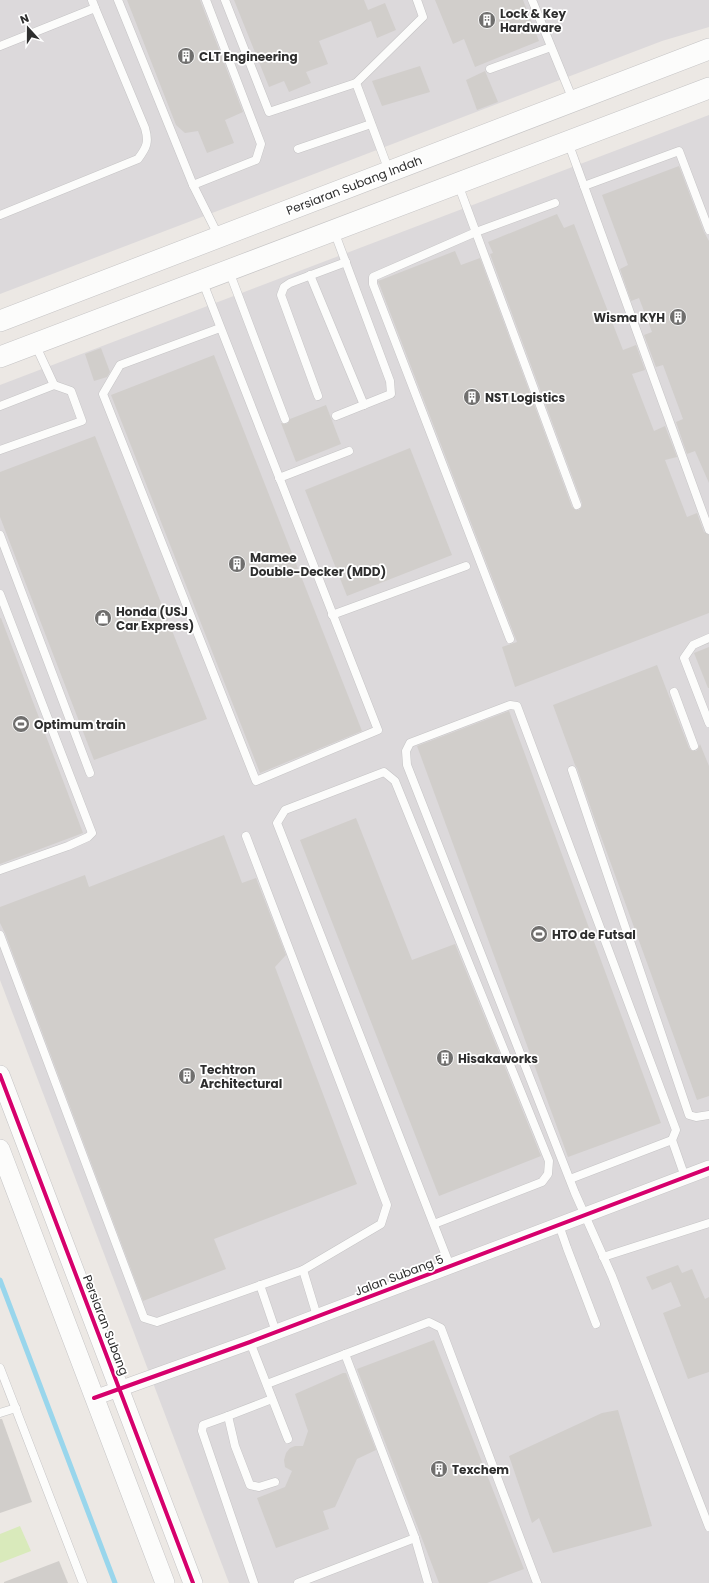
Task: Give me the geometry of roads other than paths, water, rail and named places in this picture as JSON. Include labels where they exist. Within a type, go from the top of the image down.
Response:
[{"type":"main road","name":"Persiaran Subang Indah","points":[[0,321],[709,49]]},
{"type":"main road","points":[[2,354],[34,344],[709,88]]},
{"type":"street","name":"Persiaran Subang","points":[[0,1075],[193,1583]]},
{"type":"street","points":[[0,1149],[165,1583]]},
{"type":"street","name":"Jalan Subang 5","points":[[94,1398],[250,1342],[709,1168]]},
{"type":"lane","points":[[118,0],[193,185],[219,237]]},
{"type":"lane","points":[[193,185],[256,160],[261,144],[206,0]]},
{"type":"lane","points":[[225,0],[269,112],[356,83],[423,17],[417,0]]},
{"type":"lane","points":[[532,0],[574,101]]},
{"type":"lane","points":[[0,46],[93,4],[145,128],[148,139],[145,149],[138,159],[0,215]]},
{"type":"lane","points":[[490,69],[551,47]]},
{"type":"lane","points":[[356,83],[390,172]]},
{"type":"lane","points":[[298,149],[371,124]]},
{"type":"lane","points":[[568,141],[709,530]]},
{"type":"lane","points":[[584,186],[679,151],[709,230]]},
{"type":"lane","points":[[458,183],[577,505]]},
{"type":"lane","points":[[510,639],[373,284],[373,277],[476,232],[555,203]]},
{"type":"lane","points":[[334,230],[390,381],[392,394],[336,416]]},
{"type":"lane","points":[[318,396],[281,295],[284,287],[290,283],[346,262]]},
{"type":"lane","points":[[228,270],[285,419]]},
{"type":"lane","points":[[310,275],[364,405]]},
{"type":"lane","points":[[202,280],[378,730],[256,781],[103,394],[120,365],[220,328]]},
{"type":"lane","points":[[0,450],[82,421],[71,392],[54,384],[34,344]]},
{"type":"lane","points":[[0,406],[54,384]]},
{"type":"lane","points":[[279,478],[349,451]]},
{"type":"lane","points":[[0,535],[90,773]]},
{"type":"lane","points":[[332,615],[466,566]]},
{"type":"lane","points":[[0,594],[92,833],[88,837],[68,846],[0,870]]},
{"type":"lane","points":[[709,638],[693,645],[684,658],[709,723]]},
{"type":"lane","points":[[674,692],[694,746]]},
{"type":"lane","points":[[686,1177],[672,1140],[676,1130],[517,706],[510,705],[497,708],[410,743],[406,751],[407,764],[709,1528]]},
{"type":"lane","points":[[572,770],[689,1115],[696,1117],[709,1115]]},
{"type":"lane","points":[[434,1224],[542,1182],[548,1174],[549,1161],[395,781],[384,772],[285,810],[277,823],[450,1266]]},
{"type":"lane","points":[[0,935],[144,1318],[157,1322],[303,1270],[381,1224],[387,1205],[246,836]]},
{"type":"lane","points":[[570,1179],[672,1140]]},
{"type":"lane","points":[[603,1257],[709,1223]]},
{"type":"lane","points":[[559,1224],[596,1324]]},
{"type":"lane","points":[[303,1270],[318,1316]]},
{"type":"lane","points":[[260,1285],[276,1332]]},
{"type":"lane","points":[[266,1384],[429,1322],[441,1328],[537,1583]]},
{"type":"lane","points":[[250,1342],[288,1439]]},
{"type":"lane","points":[[345,1354],[415,1538],[428,1583]]},
{"type":"lane","points":[[0,1368],[3,1384],[16,1408],[83,1583]]},
{"type":"lane","points":[[254,1583],[202,1431],[203,1425],[272,1399]]},
{"type":"lane","points":[[0,1414],[16,1408]]},
{"type":"lane","points":[[228,1416],[235,1446],[250,1485],[259,1487],[275,1482]]},
{"type":"lane","points":[[298,1583],[415,1538]]},
{"type":"waterway","points":[[0,1280],[115,1583]]},
{"type":"place","name":"Lock & Key Hardware","points":[[487,20]]},
{"type":"place","name":"CLT Engineering","points":[[186,56]]},
{"type":"place","name":"Wisma KYH","points":[[678,317]]},
{"type":"place","name":"NST Logistics","points":[[472,397]]},
{"type":"place","name":"Mamee Double-Decker (MDD)","points":[[237,564]]},
{"type":"place","name":"Honda (USJ Car Express)","points":[[103,618]]},
{"type":"place","name":"Optimum train","points":[[21,724]]},
{"type":"place","name":"HTO de Futsal","points":[[539,934]]},
{"type":"place","name":"Hisakaworks","points":[[445,1058]]},
{"type":"place","name":"Techtron Architectural","points":[[187,1076]]},
{"type":"place","name":"Texchem","points":[[439,1469]]}]
